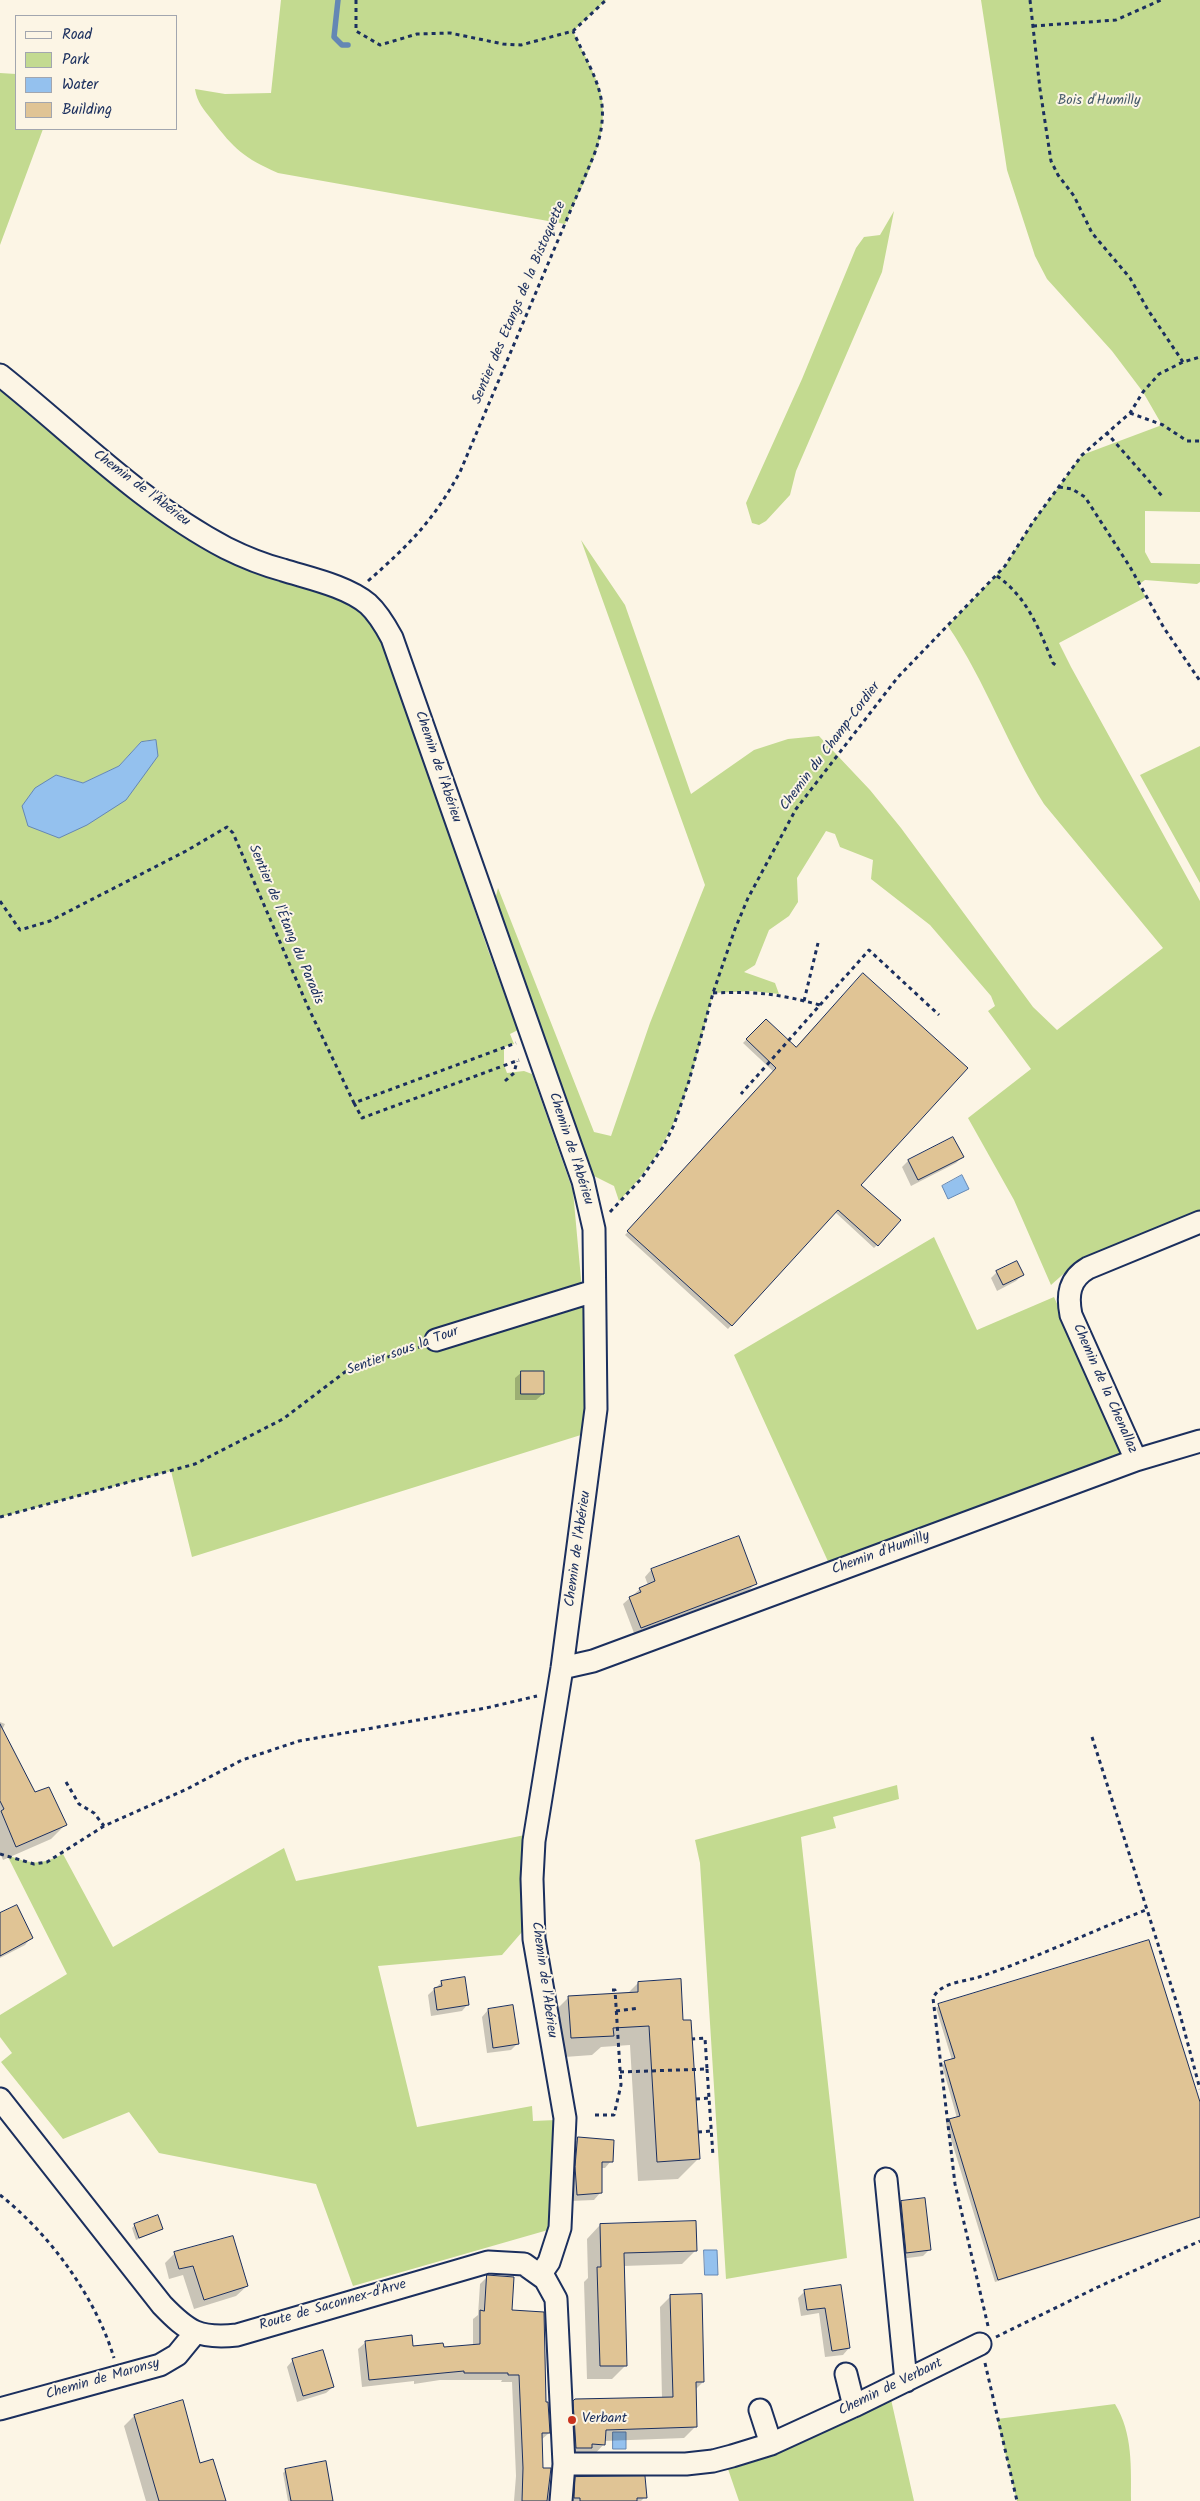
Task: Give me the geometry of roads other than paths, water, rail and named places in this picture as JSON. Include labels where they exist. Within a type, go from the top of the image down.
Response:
[{"type":"street","name":"Chemin de l'Abérieu","points":[[0,375],[130,484],[205,537],[281,570],[317,580],[355,596],[372,608],[392,638],[583,1181],[594,1229],[596,1408],[562,1668],[534,1841],[532,1879],[534,1939],[566,2118],[560,2228],[549,2262],[540,2275]]},
{"type":"street","name":"Chemin de la Chenallaz","points":[[1136,1460],[1071,1315],[1069,1292],[1074,1280],[1088,1268],[1200,1222]]},
{"type":"street","name":"Sentier sous la Tour","points":[[436,1340],[594,1291]]},
{"type":"street","name":"Chemin d'Humilly","points":[[562,1668],[593,1661],[1136,1460],[1200,1441]]},
{"type":"street","name":"Route de Saconnex-d'Arve","points":[[0,2099],[162,2305],[185,2328],[207,2337],[237,2334],[488,2262],[524,2264],[540,2275],[552,2290],[558,2310],[564,2464],[561,2501]]},
{"type":"street","points":[[886,2179],[906,2381]]},
{"type":"street","name":"Chemin de Maronsy","points":[[0,2409],[160,2365],[172,2359],[196,2333]]},
{"type":"street","name":"Chemin de Verbant","points":[[564,2464],[686,2464],[712,2462],[771,2444],[986,2342]]},
{"type":"street","points":[[846,2374],[854,2406]]},
{"type":"street","points":[[760,2410],[771,2444]]},
{"type":"water","points":[[156,740],[158,756],[126,800],[87,825],[59,838],[28,826],[22,806],[35,788],[56,775],[83,783],[119,766],[141,742]]},
{"type":"water","points":[[962,1175],[969,1189],[948,1199],[942,1186]]},
{"type":"water","points":[[704,2250],[717,2250],[718,2275],[705,2275]]},
{"type":"water","points":[[613,2432],[626,2432],[626,2449],[613,2449]]},
{"type":"waterway","points":[[338,0],[334,37],[342,45],[348,45]]},
{"type":"place","name":"Verbant","points":[[572,2420]]},
{"type":"park label","name":"Bois d'Humilly","points":[[1099,102]]}]
